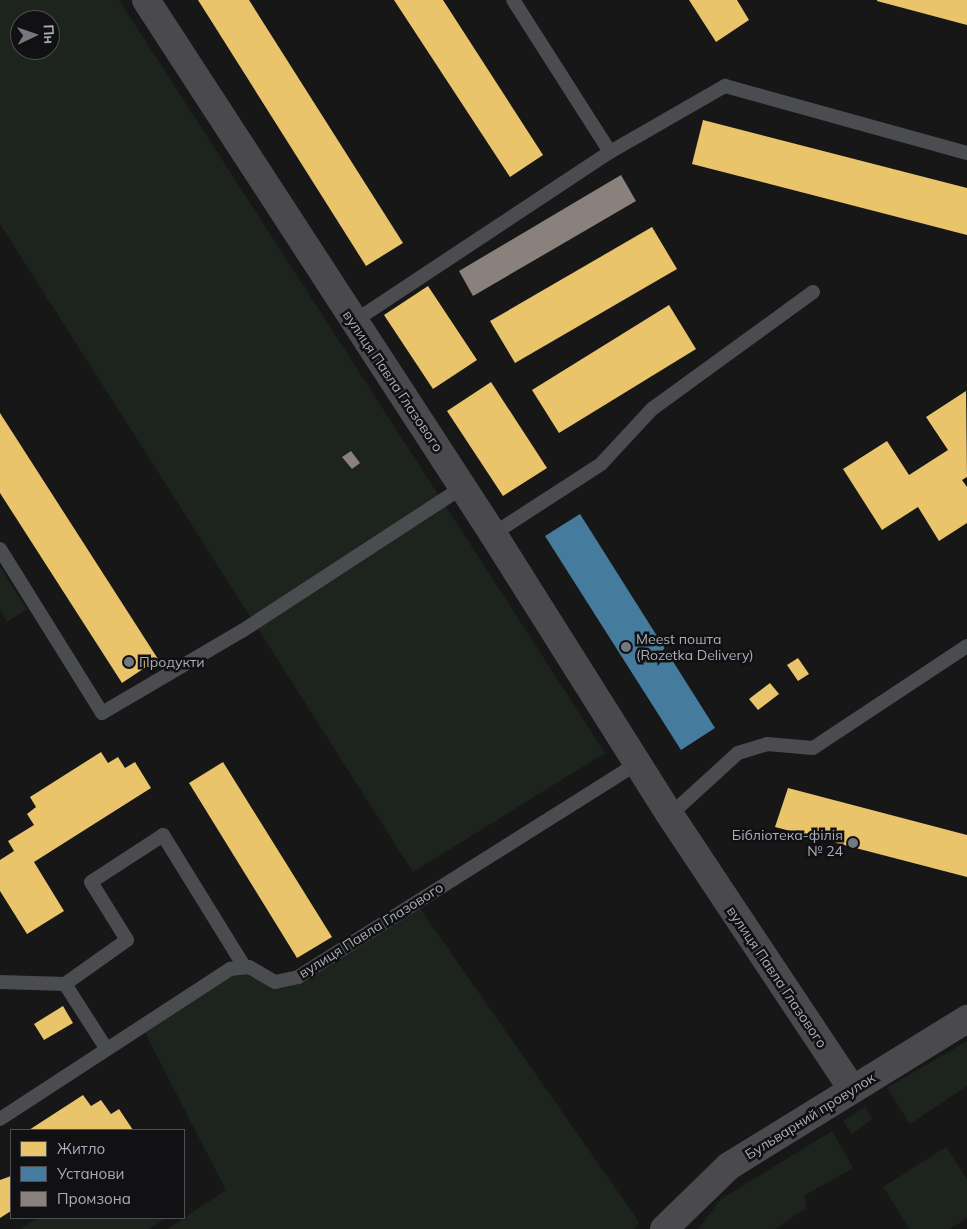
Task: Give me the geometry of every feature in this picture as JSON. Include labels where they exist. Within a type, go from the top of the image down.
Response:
[{"type":"street","name":"вулиця Павла Глазового","points":[[146,0],[353,322],[463,487],[670,815],[852,1089]]},
{"type":"street","name":"Бульварний провулок","points":[[664,1229],[729,1166],[967,1019]]},
{"type":"lane","points":[[513,0],[610,152]]},
{"type":"lane","points":[[353,322],[610,152],[725,86],[967,153]]},
{"type":"lane","points":[[493,534],[601,464],[652,409],[813,292]]},
{"type":"lane","points":[[0,549],[102,713],[242,631],[463,487]]},
{"type":"lane","points":[[670,815],[738,753],[767,744],[813,748],[967,646]]},
{"type":"lane","name":"вулиця Павла Глазового","points":[[244,966],[274,982],[298,977],[638,763]]},
{"type":"lane","points":[[0,982],[65,984],[127,940],[91,882],[163,835],[244,966],[224,972],[0,1119]]},
{"type":"lane","points":[[65,984],[106,1048]]},
{"type":"shaded area","points":[[0,0],[119,0],[605,753],[413,872],[0,224]]},
{"type":"shaded area","points":[[0,567],[27,609],[7,622],[0,610]]},
{"type":"shaded area","points":[[416,903],[639,1222],[634,1229],[167,1229],[185,1219],[185,1217],[226,1190],[141,1025],[230,969],[281,982]]},
{"type":"shaded area","points":[[967,1041],[967,1086],[910,1124],[887,1088]]},
{"type":"shaded area","points":[[865,1107],[873,1119],[852,1134],[843,1121]]},
{"type":"shaded area","points":[[832,1131],[853,1168],[805,1195],[806,1208],[775,1229],[698,1229],[721,1199]]},
{"type":"shaded area","points":[[946,1147],[967,1179],[967,1218],[950,1229],[910,1229],[883,1187]]},
{"type":"shaded area","points":[[35,1219],[164,1219],[149,1229],[20,1229]]},
{"type":"building: Житло","points":[[198,0],[249,0],[403,243],[366,266]]},
{"type":"building: Житло","points":[[394,0],[443,0],[543,155],[510,177]]},
{"type":"building: Житло","points":[[689,0],[737,0],[749,20],[716,42]]},
{"type":"building: Житло","points":[[877,0],[967,0],[967,25],[877,1]]},
{"type":"building: Житло","points":[[703,120],[967,188],[967,235],[692,164]]},
{"type":"building: Житло","points":[[652,227],[677,269],[515,363],[490,321]]},
{"type":"building: Житло","points":[[428,286],[477,360],[433,389],[384,315]]},
{"type":"building: Житло","points":[[669,305],[696,349],[559,433],[532,390]]},
{"type":"building: Житло","points":[[491,382],[547,468],[503,496],[447,411]]},
{"type":"building: Житло","points":[[966,391],[967,477],[962,480],[967,487],[967,523],[939,541],[918,507],[882,530],[843,469],[887,441],[909,475],[948,450],[926,417]]},
{"type":"building: Житло","points":[[0,413],[158,659],[122,683],[0,493]]},
{"type":"building: Житло","points":[[798,658],[809,674],[798,681],[787,665]]},
{"type":"building: Житло","points":[[770,683],[779,694],[758,710],[749,699]]},
{"type":"building: Житло","points":[[101,752],[108,763],[118,757],[125,768],[135,762],[151,788],[34,862],[64,911],[27,934],[0,891],[0,860],[14,851],[8,841],[34,825],[27,814],[36,807],[30,797]]},
{"type":"building: Житло","points":[[223,762],[332,937],[297,958],[189,783]]},
{"type":"building: Житло","points":[[788,788],[967,835],[967,877],[775,827]]},
{"type":"building: Житло","points":[[63,1006],[73,1023],[44,1040],[34,1024]]},
{"type":"building: Житло","points":[[83,1095],[91,1106],[101,1100],[111,1114],[119,1109],[132,1129],[31,1129]]},
{"type":"building: Житло","points":[[10,1176],[10,1212],[0,1218],[0,1180]]},
{"type":"building: Установи","points":[[580,514],[715,728],[681,750],[545,536]]},
{"type":"building: Промзона","points":[[621,175],[636,201],[473,296],[459,271]]},
{"type":"building: Промзона","points":[[351,451],[360,463],[352,469],[342,457]]},
{"type":"place","name":"Meest пошта (Rozetka Delivery)","points":[[626,647]]},
{"type":"place","name":"Продукти","points":[[129,662]]},
{"type":"place","name":"Бібліотека-філія № 24","points":[[853,843]]}]
